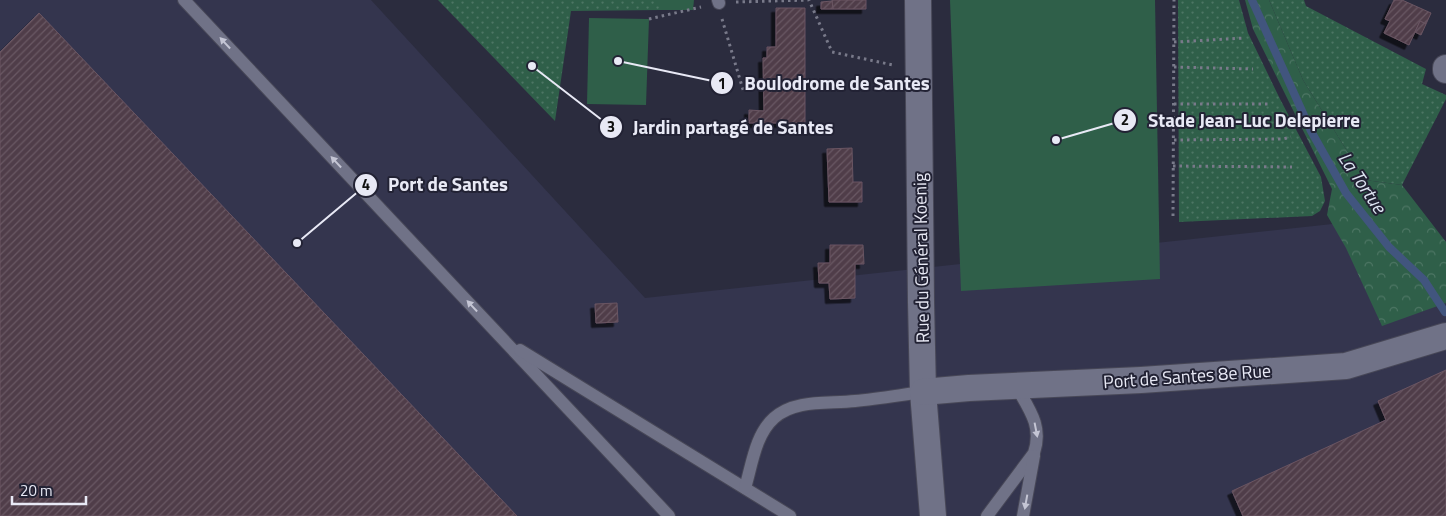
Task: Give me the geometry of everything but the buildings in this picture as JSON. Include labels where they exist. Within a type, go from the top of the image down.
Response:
[{"type":"street","name":"Rue du Général Koenig","points":[[918,0],[923,392],[933,516]]},
{"type":"street","name":"Port de Santes 8e Rue","points":[[923,392],[1346,366],[1446,336]]},
{"type":"lane","points":[[184,0],[669,516]]},
{"type":"lane","points":[[505,341],[790,516]]},
{"type":"lane","points":[[1016,386],[1036,426],[1037,443],[1023,516]]},
{"type":"lane","points":[[745,488],[757,445],[765,430],[774,419],[787,409],[802,405],[855,401],[923,392]]},
{"type":"lane","points":[[987,516],[1034,454]]},
{"type":"path","points":[[649,19],[719,1],[809,0],[832,52],[918,70]]},
{"type":"path","points":[[1174,0],[1174,216]]},
{"type":"path","points":[[719,1],[744,93]]},
{"type":"path","points":[[1174,42],[1245,38]]},
{"type":"path","points":[[1174,67],[1252,69]]},
{"type":"path","points":[[1174,104],[1268,104]]},
{"type":"path","points":[[1174,140],[1283,139],[1290,137]]},
{"type":"path","points":[[1173,166],[1292,167]]},
{"type":"shaded area","points":[[0,0],[371,0],[645,298],[1388,218],[1446,267],[1446,516],[0,516]]},
{"type":"green space","points":[[438,0],[662,0],[660,10],[571,11],[555,121]]},
{"type":"green space","points":[[660,0],[694,0],[693,10],[660,10]]},
{"type":"green space","points":[[950,0],[1155,0],[1160,279],[961,291]]},
{"type":"green space","points":[[1178,0],[1239,0],[1248,33],[1321,177],[1325,201],[1320,211],[1312,216],[1179,222]]},
{"type":"green space","points":[[1245,0],[1269,0],[1303,80],[1365,180],[1402,185],[1446,242],[1446,303],[1382,326],[1346,248],[1327,215],[1332,189],[1253,29]]},
{"type":"green space","points":[[1269,0],[1304,0],[1306,6],[1426,69],[1422,84],[1446,95],[1446,99],[1402,185],[1365,180],[1303,80]]},
{"type":"green space","points":[[589,18],[649,19],[646,105],[587,104]]},
{"type":"waterway","name":"La Tortue","points":[[1252,0],[1311,131],[1346,193],[1389,247],[1424,280],[1445,312]]},
{"type":"place","name":"Boulodrome de Santes","points":[[618,61]]},
{"type":"place","name":"Jardin partagé de Santes","points":[[532,66]]},
{"type":"place","name":"Stade Jean-Luc Delepierre","points":[[1056,140]]},
{"type":"place","name":"Port de Santes","points":[[297,243]]}]
